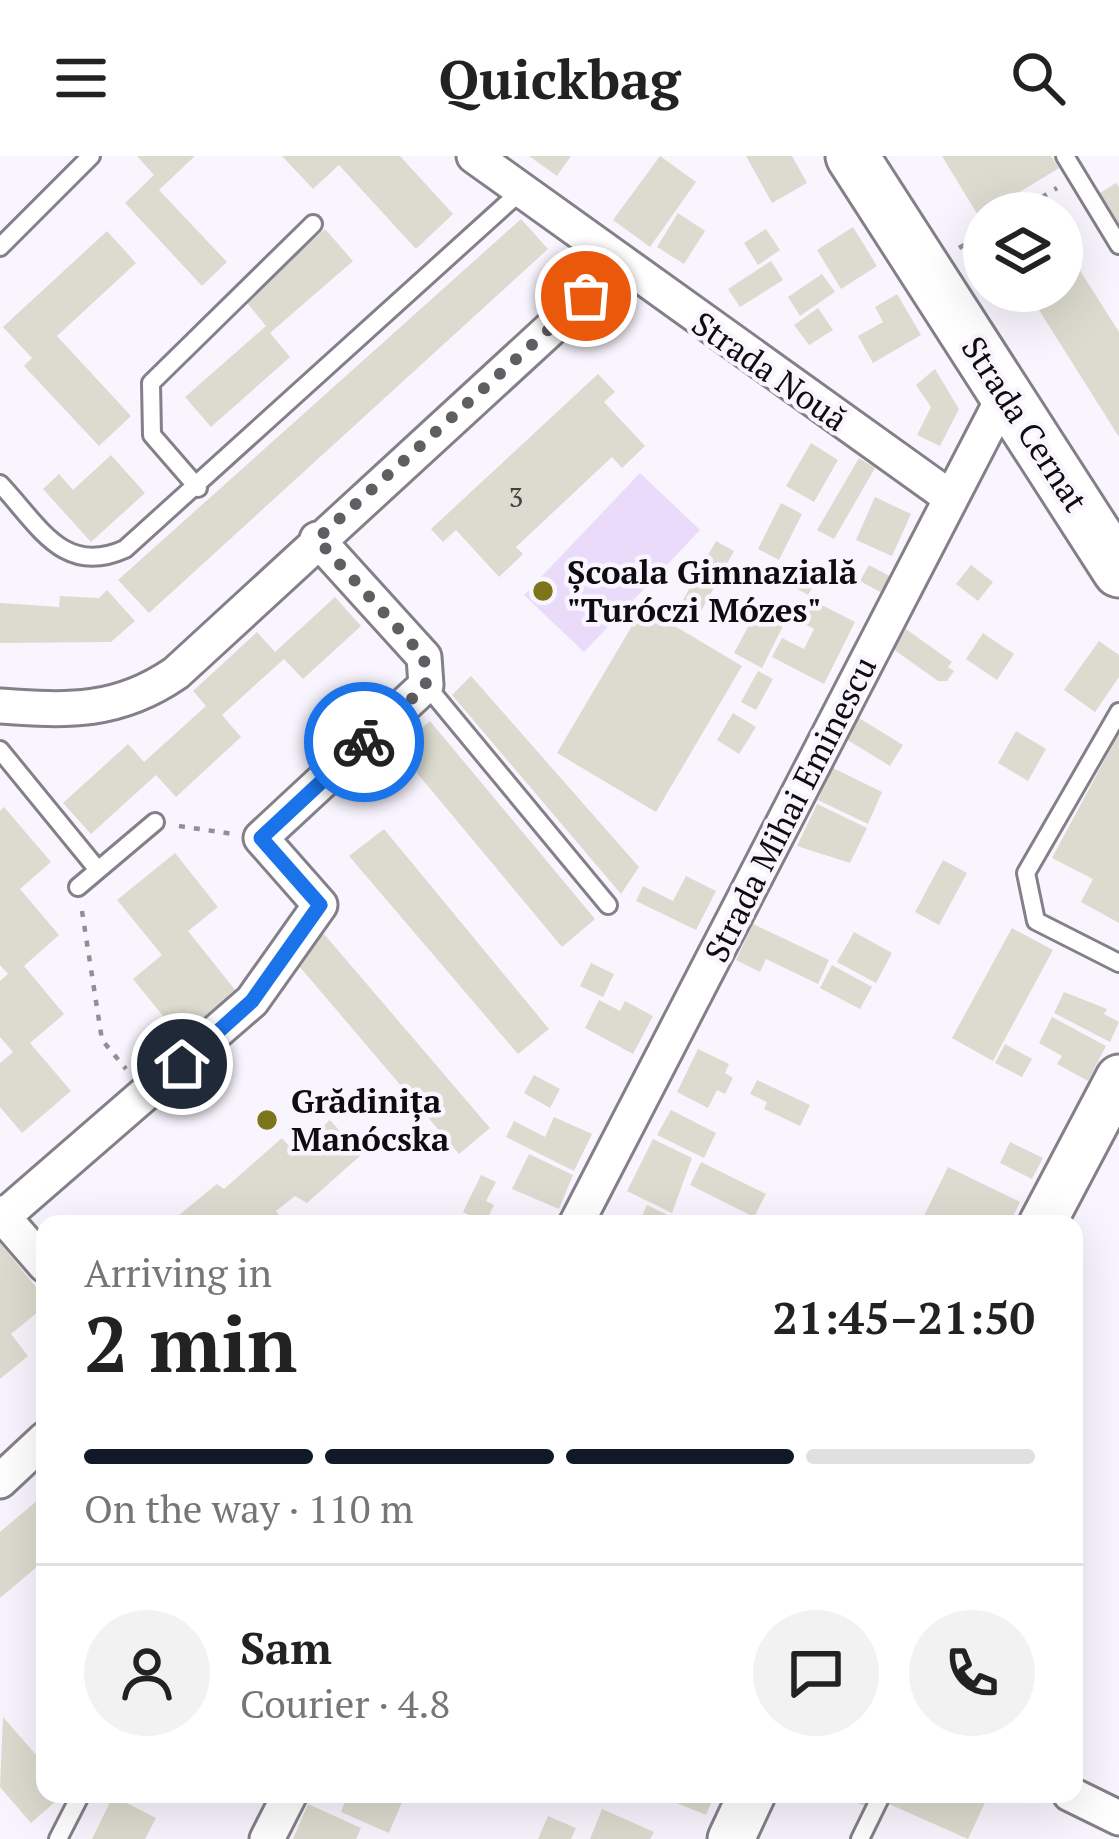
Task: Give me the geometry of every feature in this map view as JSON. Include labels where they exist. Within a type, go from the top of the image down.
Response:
[{"type":"main road","name":"Strada Cernat","points":[[852,156],[1119,572]]},
{"type":"street","name":"Strada Nouă","points":[[474,156],[951,498]]},
{"type":"street","points":[[0,706],[92,710],[136,698],[176,674],[317,539],[620,265]]},
{"type":"street","name":"Strada Mihai Eminescu","points":[[581,1215],[1005,394]]},
{"type":"street","points":[[36,1255],[2,1215],[147,1096],[252,1001],[320,905],[261,838],[426,686],[424,657],[317,539]]},
{"type":"street","points":[[1047,1215],[1119,1078]]},
{"type":"street","points":[[0,1481],[36,1447]]},
{"type":"street","points":[[1083,1800],[1119,1818]]},
{"type":"street","points":[[267,1839],[285,1803]]},
{"type":"street","points":[[731,1839],[748,1803]]},
{"type":"lane","points":[[0,247],[91,156]]},
{"type":"lane","points":[[1065,156],[1119,245]]},
{"type":"lane","points":[[0,484],[65,552],[84,560],[125,549],[198,488],[521,191]]},
{"type":"lane","points":[[198,488],[152,435],[152,383],[313,224]]},
{"type":"lane","points":[[426,686],[608,905]]},
{"type":"lane","points":[[1119,712],[1027,873],[1036,921],[1119,963]]},
{"type":"lane","points":[[0,750],[98,870]]},
{"type":"lane","points":[[78,887],[155,822]]},
{"type":"lane","points":[[58,1839],[76,1803]]},
{"type":"lane","points":[[860,1839],[878,1803]]},
{"type":"path","points":[[1050,192],[1077,175]]},
{"type":"path","points":[[959,248],[963,245]]},
{"type":"path","points":[[155,822],[261,838]]},
{"type":"path","points":[[78,887],[102,1040],[147,1096]]},
{"type":"shaded area","points":[[640,473],[700,530],[584,652],[524,595]]},
{"type":"building","points":[[137,156],[195,156],[159,190],[227,262],[202,286],[125,203],[154,175]]},
{"type":"building","points":[[282,156],[400,156],[453,214],[416,249],[339,165],[313,189]]},
{"type":"building","points":[[529,156],[571,156],[557,176]]},
{"type":"building","points":[[660,156],[696,182],[650,247],[613,220]]},
{"type":"building","points":[[746,156],[792,156],[807,183],[772,203]]},
{"type":"building","points":[[942,156],[1051,156],[1059,168],[1020,192],[964,192]]},
{"type":"building","points":[[1116,183],[1119,187],[1119,233],[1095,196]]},
{"type":"building","points":[[678,213],[705,231],[684,264],[657,247]]},
{"type":"building","points":[[521,219],[548,249],[149,613],[118,580]]},
{"type":"building","points":[[853,227],[877,266],[841,289],[817,250]]},
{"type":"building","points":[[325,229],[353,261],[270,333],[290,357],[211,427],[185,397],[266,326],[244,299]]},
{"type":"building","points":[[766,229],[780,250],[758,265],[744,243]]},
{"type":"building","points":[[107,231],[136,263],[57,336],[131,416],[99,446],[24,366],[32,358],[3,327]]},
{"type":"building","points":[[771,261],[783,280],[740,307],[728,289]]},
{"type":"building","points":[[822,274],[835,292],[800,316],[788,297]]},
{"type":"building","points":[[1083,275],[1119,332],[1119,437],[1040,312],[1083,312]]},
{"type":"building","points":[[897,294],[921,335],[873,363],[858,336],[883,322],[875,307]]},
{"type":"building","points":[[818,308],[833,330],[809,345],[794,325]]},
{"type":"building","points":[[935,369],[959,409],[940,446],[917,435],[931,407],[916,385]]},
{"type":"building","points":[[598,374],[615,392],[604,402],[645,446],[622,468],[612,457],[516,547],[523,554],[499,577],[456,530],[443,542],[431,529]]},
{"type":"building","points":[[811,443],[838,460],[814,502],[786,486]]},
{"type":"building","points":[[111,455],[145,493],[91,542],[43,489],[59,474],[73,490]]},
{"type":"building","points":[[859,458],[875,468],[834,539],[817,530]]},
{"type":"building","points":[[875,497],[911,514],[892,556],[856,540]]},
{"type":"building","points":[[781,503],[802,514],[779,560],[758,549]]},
{"type":"building","points":[[716,541],[734,551],[694,624],[675,614]]},
{"type":"building","points":[[869,565],[891,577],[882,593],[860,581]]},
{"type":"building","points":[[971,565],[993,582],[978,601],[956,584]]},
{"type":"building","points":[[797,566],[817,579],[808,595],[787,583]]},
{"type":"building","points":[[107,590],[135,621],[111,642],[0,643],[0,603],[59,607],[60,596],[99,598]]},
{"type":"building","points":[[335,597],[361,626],[303,679],[284,659],[222,715],[241,737],[176,797],[156,775],[91,834],[63,803],[128,744],[144,762],[206,706],[193,691],[257,632],[275,652]]},
{"type":"building","points":[[814,601],[855,622],[824,684],[772,657],[782,638],[804,649],[814,629],[803,623]]},
{"type":"building","points":[[643,607],[742,666],[656,812],[557,753]]},
{"type":"building","points":[[757,610],[784,624],[762,668],[734,653]]},
{"type":"building","points":[[906,629],[952,662],[948,667],[954,671],[947,681],[938,681],[893,649]]},
{"type":"building","points":[[983,633],[1014,654],[997,680],[966,659]]},
{"type":"building","points":[[1099,641],[1119,655],[1119,677],[1095,712],[1064,690]]},
{"type":"building","points":[[758,671],[773,679],[756,710],[741,702]]},
{"type":"building","points":[[471,676],[639,867],[621,894],[452,695]]},
{"type":"building","points":[[733,713],[756,727],[739,754],[717,740]]},
{"type":"building","points":[[854,715],[903,745],[890,766],[841,736]]},
{"type":"building","points":[[430,721],[595,919],[562,947],[397,749]]},
{"type":"building","points":[[1016,731],[1046,749],[1028,781],[998,763]]},
{"type":"building","points":[[1119,733],[1119,923],[1081,902],[1093,879],[1052,858]]},
{"type":"building","points":[[833,768],[882,792],[868,824],[818,800]]},
{"type":"building","points":[[817,804],[867,828],[850,863],[797,846]]},
{"type":"building","points":[[4,807],[51,862],[20,889],[59,935],[24,966],[64,1014],[30,1043],[71,1091],[22,1133],[0,1107],[0,1063],[13,1052],[0,1037],[0,981],[8,974],[0,965],[0,811]]},
{"type":"building","points":[[384,829],[549,1029],[518,1054],[349,856]]},
{"type":"building","points":[[175,853],[218,907],[188,931],[236,991],[180,1037],[133,979],[162,955],[117,900]]},
{"type":"building","points":[[943,860],[967,873],[939,925],[915,912]]},
{"type":"building","points":[[686,876],[716,891],[696,930],[636,901],[643,886],[673,901]]},
{"type":"building","points":[[753,924],[829,960],[818,984],[766,959],[760,972],[736,960]]},
{"type":"building","points":[[1012,928],[1053,950],[993,1061],[952,1038]]},
{"type":"building","points":[[854,932],[892,953],[876,983],[837,962]]},
{"type":"building","points":[[324,934],[490,1128],[459,1154],[294,960]]},
{"type":"building","points":[[591,963],[614,974],[603,997],[580,986]]},
{"type":"building","points":[[832,965],[872,987],[860,1009],[820,988]]},
{"type":"building","points":[[1064,992],[1107,1009],[1104,1014],[1119,1022],[1110,1042],[1054,1013]]},
{"type":"building","points":[[599,1000],[620,1011],[625,1001],[653,1016],[633,1054],[585,1028]]},
{"type":"building","points":[[1052,1017],[1106,1046],[1088,1081],[1057,1064],[1062,1056],[1039,1043]]},
{"type":"building","points":[[1005,1044],[1032,1059],[1022,1077],[995,1063]]},
{"type":"building","points":[[698,1049],[729,1064],[725,1073],[733,1078],[725,1094],[717,1090],[708,1108],[677,1092]]},
{"type":"building","points":[[534,1075],[560,1089],[550,1108],[524,1093]]},
{"type":"building","points":[[757,1080],[810,1105],[800,1126],[764,1109],[767,1102],[750,1094]]},
{"type":"building","points":[[671,1110],[716,1133],[704,1158],[657,1135]]},
{"type":"building","points":[[554,1117],[592,1134],[574,1171],[506,1137],[514,1121],[545,1137]]},
{"type":"building","points":[[330,1120],[361,1155],[307,1203],[295,1196],[276,1211],[279,1215],[179,1215],[217,1184],[224,1189],[282,1138],[294,1152]]},
{"type":"building","points":[[653,1139],[692,1158],[672,1213],[627,1191]]},
{"type":"building","points":[[1010,1142],[1043,1158],[1032,1179],[1000,1163]]},
{"type":"building","points":[[529,1154],[573,1175],[559,1209],[512,1189]]},
{"type":"building","points":[[701,1162],[766,1194],[755,1215],[750,1215],[690,1185]]},
{"type":"building","points":[[948,1167],[1020,1202],[1014,1215],[924,1215]]},
{"type":"building","points":[[481,1175],[496,1182],[486,1201],[494,1205],[489,1215],[463,1212]]},
{"type":"building","points":[[647,1205],[668,1215],[642,1215]]},
{"type":"building","points":[[0,1243],[36,1287],[36,1313],[11,1334],[28,1356],[0,1379]]},
{"type":"building","points":[[36,1502],[36,1568],[0,1598],[0,1532]]},
{"type":"building","points":[[3,1717],[36,1755],[36,1803],[54,1803],[31,1823],[0,1787]]},
{"type":"building","points":[[110,1803],[127,1803],[156,1818],[145,1839],[92,1839]]},
{"type":"building","points":[[344,1803],[402,1803],[389,1833],[341,1812]]},
{"type":"building","points":[[677,1803],[711,1803],[706,1815]]},
{"type":"building","points":[[889,1803],[985,1803],[968,1839]]},
{"type":"building","points":[[308,1804],[361,1828],[356,1839],[293,1839]]},
{"type":"building","points":[[602,1809],[654,1832],[650,1839],[590,1839]]},
{"type":"building","points":[[548,1816],[576,1828],[571,1839],[538,1839]]},
{"type":"way so far","points":[[364,742],[426,686],[427,669],[424,657],[317,539],[586,296]]},
{"type":"place","name":"Școala Gimnazială \"Turóczi Mózes\"","points":[[543,591]]},
{"type":"place","name":"Grădinița Manócska","points":[[267,1120]]},
{"type":"route","points":[[182,1064],[252,1001],[320,905],[261,838],[364,742]]}]
